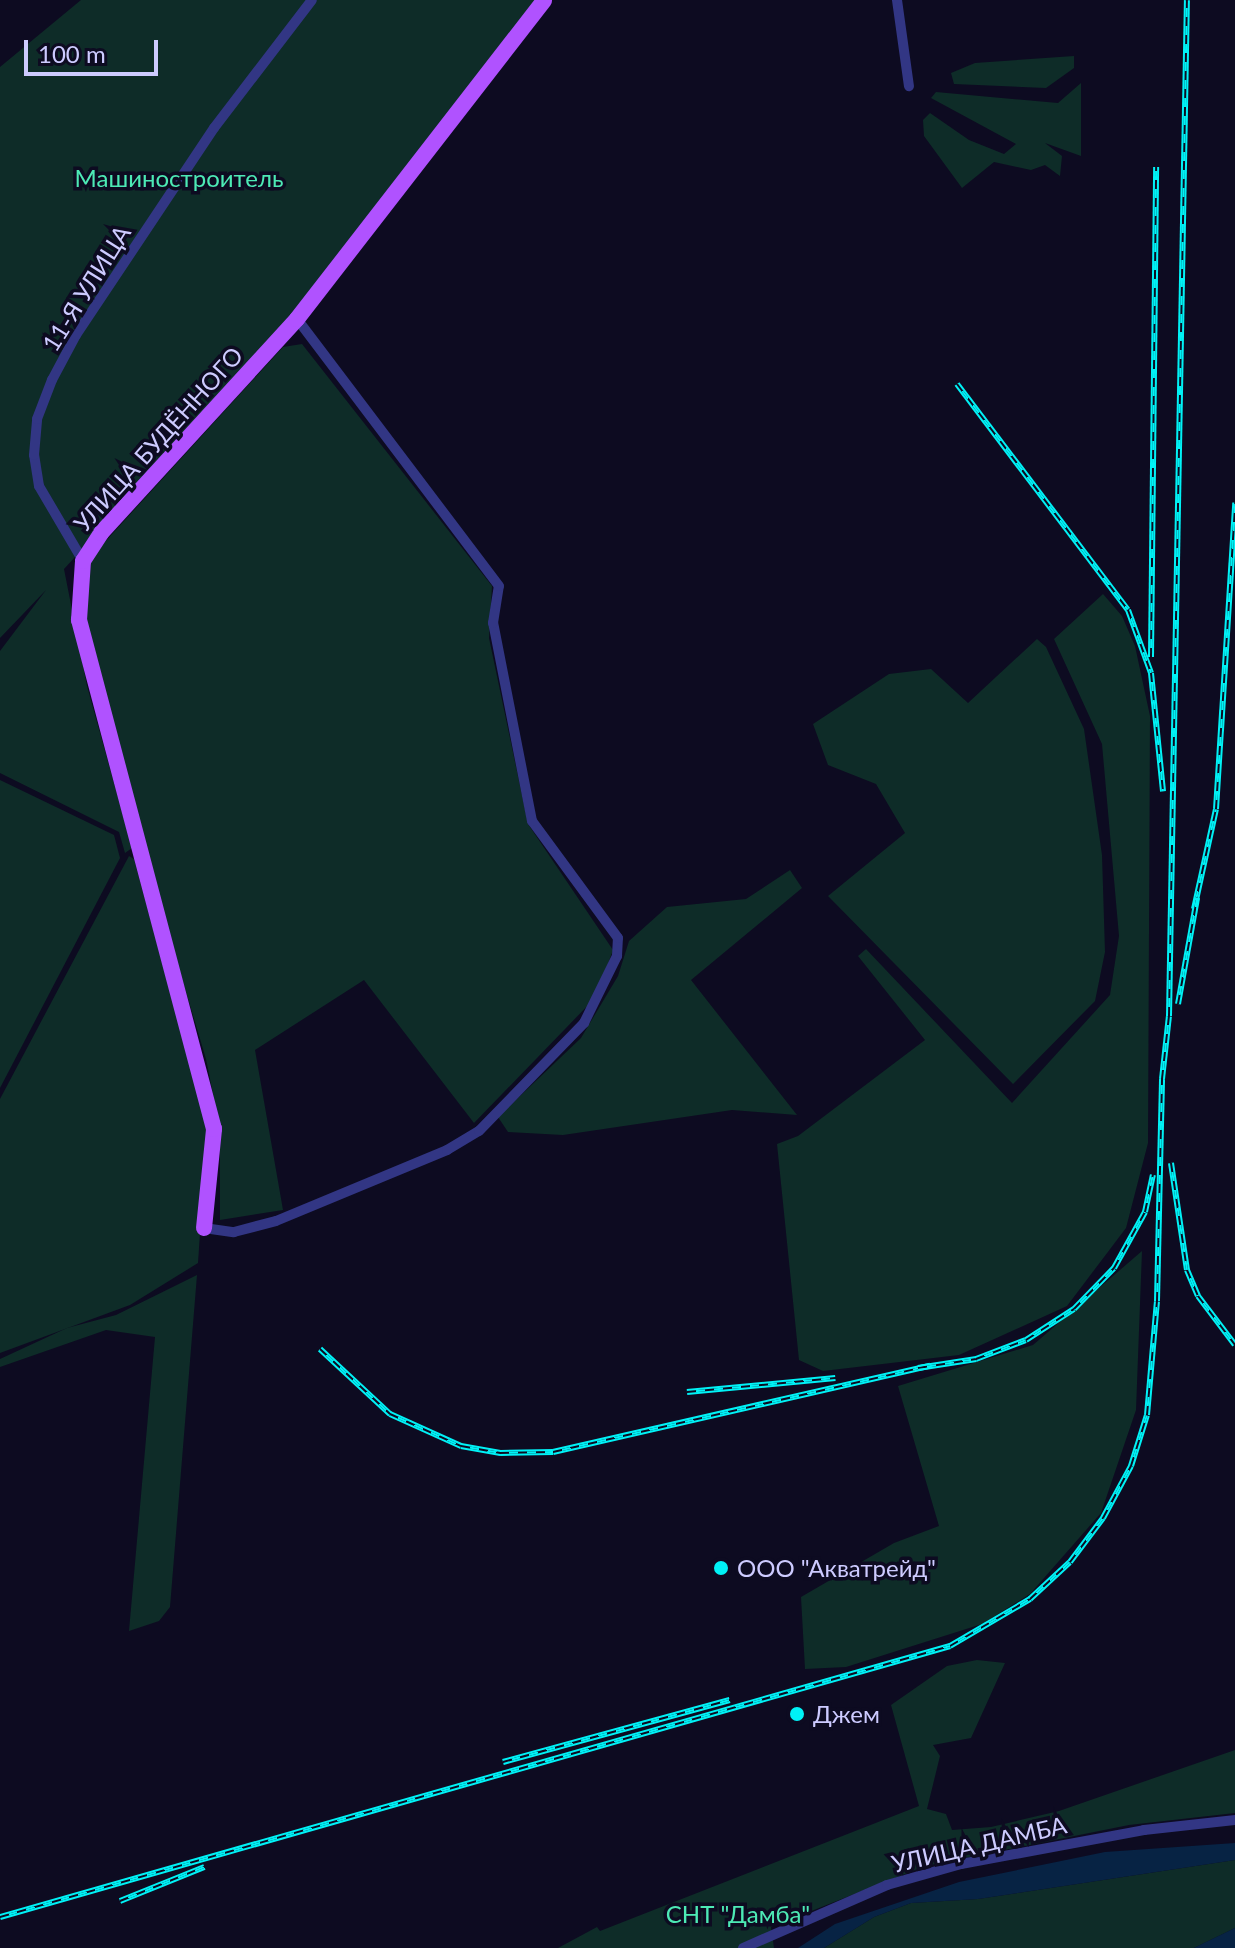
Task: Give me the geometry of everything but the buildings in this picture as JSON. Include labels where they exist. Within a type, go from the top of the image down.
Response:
[{"type":"main road","name":"УЛИЦА БУДЁННОГО","points":[[204,1228],[214,1129],[79,620],[83,561],[101,533],[297,319],[544,0]]},
{"type":"street","name":"11-Я УЛИЦА","points":[[83,561],[39,486],[34,455],[37,419],[76,335],[214,128],[312,0]]},
{"type":"street","points":[[897,0],[909,86]]},
{"type":"street","points":[[204,1228],[234,1232],[276,1221],[447,1150],[479,1131],[584,1023],[617,956],[618,938],[532,821],[493,623],[499,586],[297,319]]},
{"type":"street","name":"УЛИЦА ДАМБА","points":[[743,1948],[887,1885],[961,1864],[1144,1830],[1235,1820]]},
{"type":"green space","name":"Машиностроитель","points":[[81,0],[536,0],[298,316],[64,569],[87,686],[132,848],[125,853],[119,832],[0,773],[0,651],[46,590],[0,638],[0,67]]},
{"type":"green space","points":[[1074,56],[1074,68],[1046,88],[954,84],[951,73],[975,63]]},
{"type":"green space","points":[[1081,83],[1081,156],[1045,143],[1062,156],[1060,176],[1045,165],[1031,170],[994,162],[962,188],[924,136],[923,120],[930,113],[969,140],[1004,154],[1016,144],[931,98],[936,92],[1058,103]]},
{"type":"green space","points":[[302,344],[492,586],[489,638],[528,824],[613,950],[596,997],[474,1123],[364,980],[255,1050],[283,1210],[220,1220],[220,1129],[206,1059],[139,834],[83,611],[92,556],[283,347]]},
{"type":"green space","points":[[1103,594],[1122,616],[1135,646],[1150,716],[1148,1143],[1126,1228],[1067,1306],[959,1355],[823,1371],[799,1360],[777,1144],[798,1136],[925,1040],[858,956],[866,949],[1012,1103],[1110,995],[1119,936],[1102,744],[1054,639]]},
{"type":"green space","points":[[1037,639],[1046,647],[1084,729],[1102,855],[1105,952],[1095,1001],[1013,1084],[828,896],[905,833],[876,784],[828,765],[813,724],[889,674],[931,669],[968,703]]},
{"type":"green space","points":[[0,780],[114,835],[120,858],[0,1088]]},
{"type":"green space","points":[[129,856],[134,859],[207,1128],[198,1263],[130,1305],[0,1353],[0,1099]]},
{"type":"green space","points":[[790,870],[802,888],[691,980],[797,1115],[732,1110],[563,1135],[508,1132],[498,1117],[581,1038],[618,976],[629,941],[667,907],[746,899]]},
{"type":"green space","points":[[1142,1251],[1136,1410],[1101,1513],[1030,1594],[982,1624],[846,1667],[805,1669],[801,1597],[894,1543],[939,1526],[898,1386],[1033,1345]]},
{"type":"green space","points":[[197,1275],[170,1607],[159,1621],[129,1631],[155,1337],[106,1330],[0,1367],[0,1359],[67,1328],[116,1315]]},
{"type":"green space","name":"СНТ \"Дамба\"","points":[[977,1660],[1005,1663],[971,1738],[933,1745],[940,1756],[927,1809],[946,1814],[952,1830],[991,1827],[1059,1811],[1235,1750],[1235,1813],[1129,1825],[925,1866],[771,1927],[774,1948],[558,1948],[597,1927],[600,1931],[919,1806],[891,1705],[947,1666]]},
{"type":"green space","points":[[1235,1860],[1235,1928],[1194,1948],[824,1948],[874,1917],[911,1903],[978,1899]]},
{"type":"water","points":[[1235,1843],[1235,1860],[978,1899],[911,1903],[874,1917],[824,1948],[798,1948],[835,1924],[959,1882],[1105,1852]]},
{"type":"water","points":[[1235,1928],[1235,1948],[1194,1948],[1204,1943]]},
{"type":"railway","points":[[0,1917],[950,1646],[1030,1599],[1070,1562],[1103,1518],[1131,1466],[1147,1415],[1157,1301],[1162,1079],[1169,1016],[1187,0]]},
{"type":"railway","points":[[1151,657],[1156,167]]},
{"type":"railway","points":[[957,384],[1128,610],[1151,673],[1163,791]]},
{"type":"railway","points":[[1194,909],[1216,809],[1235,503]]},
{"type":"railway","points":[[1178,1004],[1197,898]]},
{"type":"railway","points":[[1171,1163],[1187,1270],[1198,1296],[1235,1345]]},
{"type":"railway","points":[[918,1368],[976,1359],[1026,1340],[1074,1309],[1114,1268],[1145,1212],[1153,1175]]},
{"type":"railway","points":[[320,1349],[390,1414],[461,1446],[500,1453],[553,1452],[930,1366]]},
{"type":"railway","points":[[687,1392],[835,1378]]},
{"type":"railway","points":[[503,1762],[730,1700]]},
{"type":"railway","points":[[120,1901],[204,1867]]},
{"type":"place","name":"ООО \"Акватрейд\"","points":[[721,1568]]},
{"type":"place","name":"Джем","points":[[797,1714]]}]
